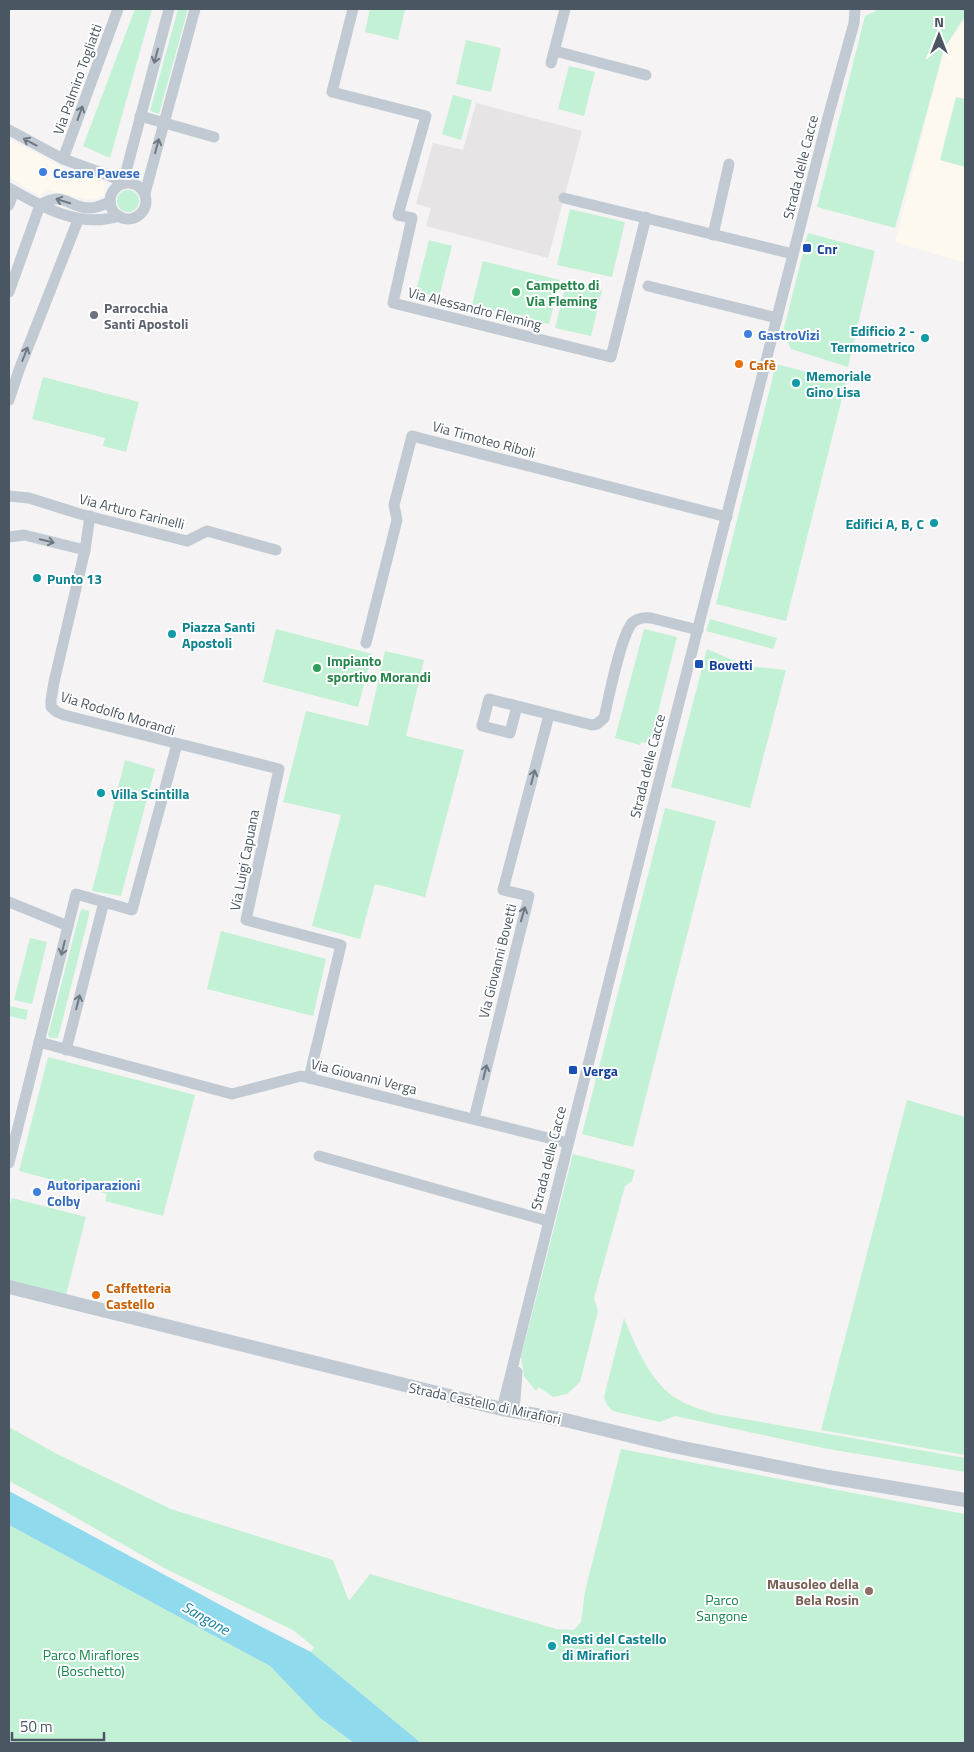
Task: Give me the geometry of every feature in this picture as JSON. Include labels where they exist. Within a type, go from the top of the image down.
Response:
[{"type":"street","name":"Via Palmiro Togliatti","points":[[63,159],[118,9]]},
{"type":"street","points":[[169,9],[122,183],[114,188],[111,193],[110,202],[112,210],[119,216],[131,219],[140,215],[146,206],[145,193],[195,9]]},
{"type":"street","name":"Via Alessandro Fleming","points":[[353,9],[332,92],[426,116],[398,215],[412,218],[392,303],[610,357],[646,217]]},
{"type":"street","points":[[552,63],[565,9]]},
{"type":"street","name":"Strada delle Cacce","points":[[507,1410],[506,1387],[516,1368],[521,1326],[828,117],[854,23],[856,9]]},
{"type":"street","name":"Strada delle Cacce","points":[[854,23],[864,9]]},
{"type":"street","points":[[555,51],[646,75]]},
{"type":"street","points":[[140,116],[214,137]]},
{"type":"street","points":[[9,130],[63,159],[110,176],[122,183],[133,183],[140,186],[145,193]]},
{"type":"street","points":[[712,235],[729,164]]},
{"type":"street","points":[[9,205],[11,190],[40,205],[78,220],[110,220],[119,216]]},
{"type":"street","points":[[9,292],[40,205],[55,198],[90,208],[110,202]]},
{"type":"street","points":[[564,198],[793,254]]},
{"type":"street","points":[[9,400],[78,220]]},
{"type":"street","points":[[648,286],[777,318]]},
{"type":"street","name":"Via Timoteo Riboli","points":[[366,644],[397,520],[394,505],[412,436],[727,517]]},
{"type":"street","name":"Via Arturo Farinelli","points":[[9,496],[29,498],[80,514],[186,541],[207,531],[276,550]]},
{"type":"street","name":"Via Rodolfo Morandi","points":[[9,1163],[11,1146],[76,894],[132,910],[176,744],[57,712],[51,707],[50,700],[85,550],[90,516]]},
{"type":"street","points":[[9,537],[24,535],[85,550]]},
{"type":"street","points":[[517,706],[592,725],[601,722],[604,718],[624,638],[632,623],[643,617],[698,630]]},
{"type":"street","name":"Via Giovanni Bovetti","points":[[474,1120],[529,896],[503,890],[549,715]]},
{"type":"street","name":"Via Luigi Capuana","points":[[176,744],[278,769],[246,920],[341,945],[309,1078]]},
{"type":"street","points":[[9,902],[68,926]]},
{"type":"street","points":[[39,1042],[66,1050],[104,902]]},
{"type":"street","name":"Via Giovanni Verga","points":[[66,1050],[232,1094],[295,1077],[309,1078],[568,1143]]},
{"type":"street","name":"Strada delle Cacce","points":[[319,1156],[548,1221]]},
{"type":"street","name":"Strada Castello di Mirafiori","points":[[9,1287],[507,1410],[565,1420],[672,1446],[818,1475],[965,1500]]},
{"type":"shaded area","points":[[965,19],[965,263],[895,242],[944,49]]},
{"type":"shaded area","points":[[476,103],[582,131],[548,258],[426,226],[431,208],[416,204],[433,143],[463,150]]},
{"type":"shaded area","name":"Cesare Pavese","points":[[9,139],[64,168],[104,182],[104,196],[92,200],[48,190],[39,196],[9,177]]},
{"type":"green space","points":[[135,9],[152,9],[110,158],[83,146]]},
{"type":"green space","points":[[178,9],[188,9],[159,114],[150,111]]},
{"type":"green space","points":[[370,9],[405,9],[398,40],[365,32]]},
{"type":"green space","points":[[880,9],[965,9],[965,16],[944,49],[895,228],[817,207],[865,16]]},
{"type":"green space","points":[[466,40],[501,48],[491,92],[456,84]]},
{"type":"green space","points":[[569,66],[595,72],[584,116],[558,109]]},
{"type":"green space","points":[[453,95],[472,100],[461,140],[442,134]]},
{"type":"green space","points":[[956,97],[965,99],[965,167],[940,160]]},
{"type":"green space","points":[[128,190],[136,193],[139,201],[136,209],[128,212],[120,209],[117,201],[120,193]]},
{"type":"green space","points":[[570,209],[625,222],[612,277],[557,265]]},
{"type":"green space","points":[[808,233],[875,251],[848,367],[791,349],[783,332]]},
{"type":"green space","points":[[429,240],[452,246],[439,297],[416,291]]},
{"type":"green space","name":"Campetto di Via Fleming","points":[[483,261],[560,280],[549,324],[472,305]]},
{"type":"green space","name":"Campetto di Via Fleming","points":[[567,281],[602,290],[591,336],[555,328]]},
{"type":"green space","points":[[776,364],[846,382],[786,621],[716,604]]},
{"type":"green space","points":[[43,377],[139,402],[126,452],[103,446],[105,438],[32,419]]},
{"type":"green space","points":[[710,619],[777,638],[773,649],[706,631]]},
{"type":"green space","name":"Impianto sportivo Morandi","points":[[276,629],[372,654],[358,707],[263,682]]},
{"type":"green space","points":[[644,629],[677,637],[650,744],[641,742],[640,745],[615,738]]},
{"type":"green space","points":[[707,649],[747,666],[786,670],[750,808],[671,787]]},
{"type":"green space","points":[[385,651],[424,660],[406,736],[464,750],[425,897],[375,884],[360,939],[312,926],[341,815],[283,802],[306,711],[368,726]]},
{"type":"green space","points":[[125,760],[155,769],[121,896],[92,891]]},
{"type":"green space","points":[[665,808],[716,821],[633,1147],[582,1134]]},
{"type":"green space","points":[[82,909],[89,911],[89,915],[58,1038],[50,1038],[48,1035]]},
{"type":"green space","points":[[221,931],[326,959],[313,1016],[207,989]]},
{"type":"green space","points":[[30,938],[47,942],[32,1004],[14,1000]]},
{"type":"green space","points":[[9,1006],[28,1010],[26,1020],[9,1016]]},
{"type":"green space","points":[[48,1057],[195,1095],[163,1216],[105,1201],[107,1194],[19,1171]]},
{"type":"green space","points":[[907,1100],[965,1117],[965,1455],[821,1430]]},
{"type":"green space","points":[[573,1154],[635,1170],[632,1181],[625,1186],[594,1298],[598,1311],[580,1382],[567,1394],[553,1397],[539,1387],[536,1391],[524,1376],[521,1357]]},
{"type":"green space","points":[[12,1198],[86,1217],[66,1295],[9,1280],[9,1208]]},
{"type":"green space","points":[[624,1318],[639,1352],[653,1375],[669,1394],[687,1404],[715,1414],[965,1458],[965,1472],[823,1448],[675,1416],[660,1422],[613,1411],[607,1405],[604,1397]]},
{"type":"green space","name":"Parco Sangone","points":[[9,1427],[57,1454],[171,1509],[333,1560],[349,1601],[370,1574],[556,1629],[574,1630],[581,1622],[585,1591],[621,1449],[965,1514],[965,1743],[421,1743],[311,1652],[314,1647],[293,1630],[168,1570],[9,1481]]},
{"type":"green space","name":"Parco Miraflores (Boschetto)","points":[[9,1525],[270,1666],[320,1718],[354,1743],[9,1743]]},
{"type":"water","name":"Sangone","points":[[9,1491],[311,1652],[421,1743],[354,1743],[320,1718],[270,1666],[9,1525]]},
{"type":"place","name":"Cesare Pavese","points":[[43,172]]},
{"type":"place","name":"Cnr","points":[[807,248]]},
{"type":"place","name":"Campetto di Via Fleming","points":[[516,292]]},
{"type":"place","name":"Parrocchia Santi Apostoli","points":[[94,315]]},
{"type":"place","name":"GastroVizi","points":[[748,334]]},
{"type":"place","name":"Edificio 2 - Termometrico","points":[[925,338]]},
{"type":"place","name":"Cafè","points":[[739,364]]},
{"type":"place","name":"Memoriale Gino Lisa","points":[[796,383]]},
{"type":"place","name":"Edifici A, B, C","points":[[934,523]]},
{"type":"place","name":"Punto 13","points":[[37,578]]},
{"type":"place","name":"Piazza Santi Apostoli","points":[[172,634]]},
{"type":"place","name":"Bovetti","points":[[699,664]]},
{"type":"place","name":"Impianto sportivo Morandi","points":[[317,668]]},
{"type":"place","name":"Villa Scintilla","points":[[101,793]]},
{"type":"place","name":"Verga","points":[[573,1070]]},
{"type":"place","name":"Autoriparazioni Colby","points":[[37,1192]]},
{"type":"place","name":"Caffetteria Castello","points":[[96,1295]]},
{"type":"place","name":"Mausoleo della Bela Rosin","points":[[869,1591]]},
{"type":"place","name":"Resti del Castello di Mirafiori","points":[[552,1646]]}]
